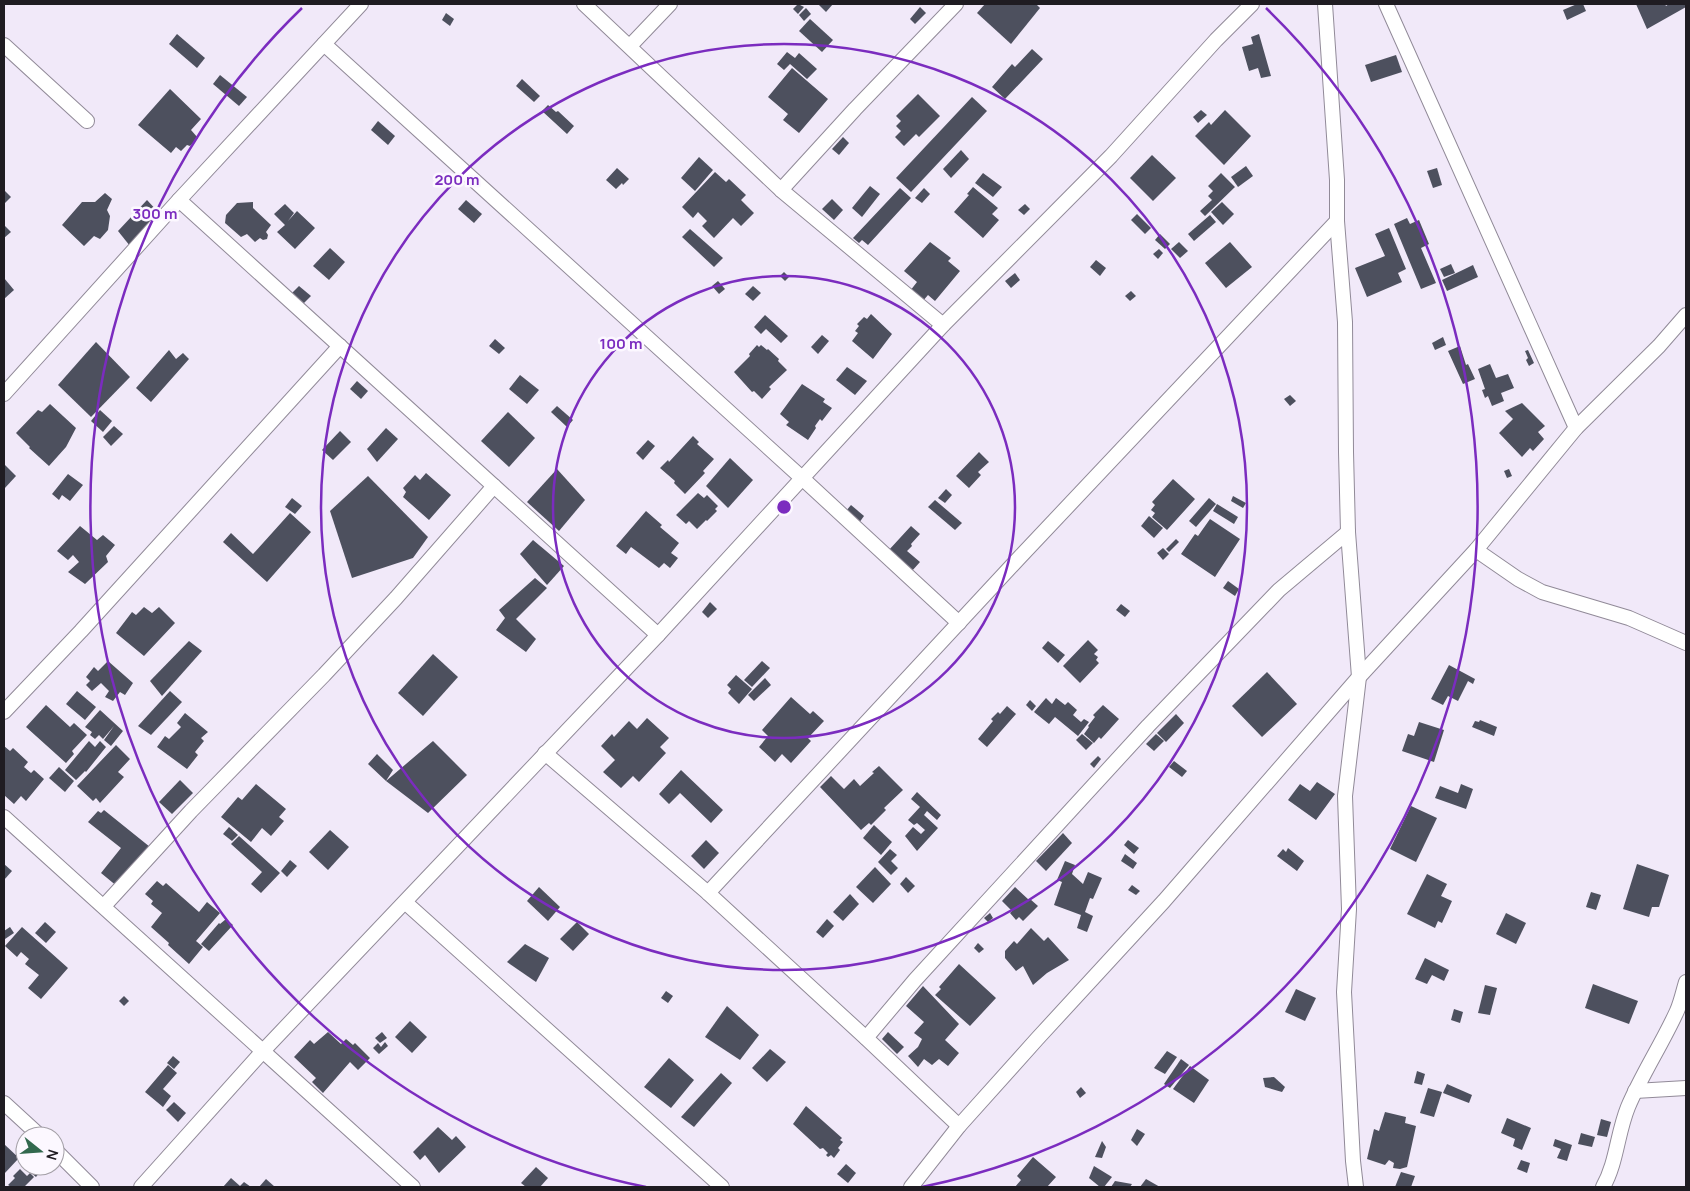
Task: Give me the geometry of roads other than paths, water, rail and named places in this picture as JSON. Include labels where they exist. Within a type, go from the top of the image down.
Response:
[{"type":"street","points":[[4,394],[179,200],[361,4]]},
{"type":"street","points":[[584,4],[782,190],[943,325]]},
{"type":"street","points":[[630,46],[670,4]]},
{"type":"street","points":[[782,190],[855,109],[956,4]]},
{"type":"street","points":[[141,1187],[263,1051],[406,903],[544,754],[658,635],[943,325],[1111,156],[1216,40],[1252,4]]},
{"type":"street","points":[[1325,4],[1337,180],[1337,221],[1345,322],[1348,532],[1359,677],[1345,796],[1349,909],[1344,1001],[1352,1151],[1356,1187]]},
{"type":"street","points":[[1386,4],[1576,428]]},
{"type":"street","points":[[324,44],[959,623]]},
{"type":"street","points":[[4,45],[86,121]]},
{"type":"street","points":[[179,200],[658,635]]},
{"type":"street","points":[[708,893],[1337,221]]},
{"type":"street","points":[[911,1187],[959,1126],[1164,901],[1359,677],[1476,550],[1576,428],[1659,346],[1686,315]]},
{"type":"street","points":[[4,712],[81,632],[340,346]]},
{"type":"street","points":[[104,906],[191,812],[396,598],[494,486]]},
{"type":"street","points":[[866,1038],[915,980],[1148,726],[1279,590],[1348,532]]},
{"type":"street","points":[[1476,550],[1518,579],[1542,592],[1629,618],[1686,643]]},
{"type":"street","points":[[544,754],[708,893],[959,1126]]},
{"type":"street","points":[[4,817],[413,1187]]},
{"type":"street","points":[[406,903],[722,1187]]},
{"type":"street","points":[[1603,1187],[1611,1172],[1627,1110],[1678,1009],[1686,982]]},
{"type":"street","points":[[1635,1091],[1686,1088]]},
{"type":"street","points":[[4,1102],[29,1126]]},
{"type":"street","points":[[65,1160],[92,1187]]}]
